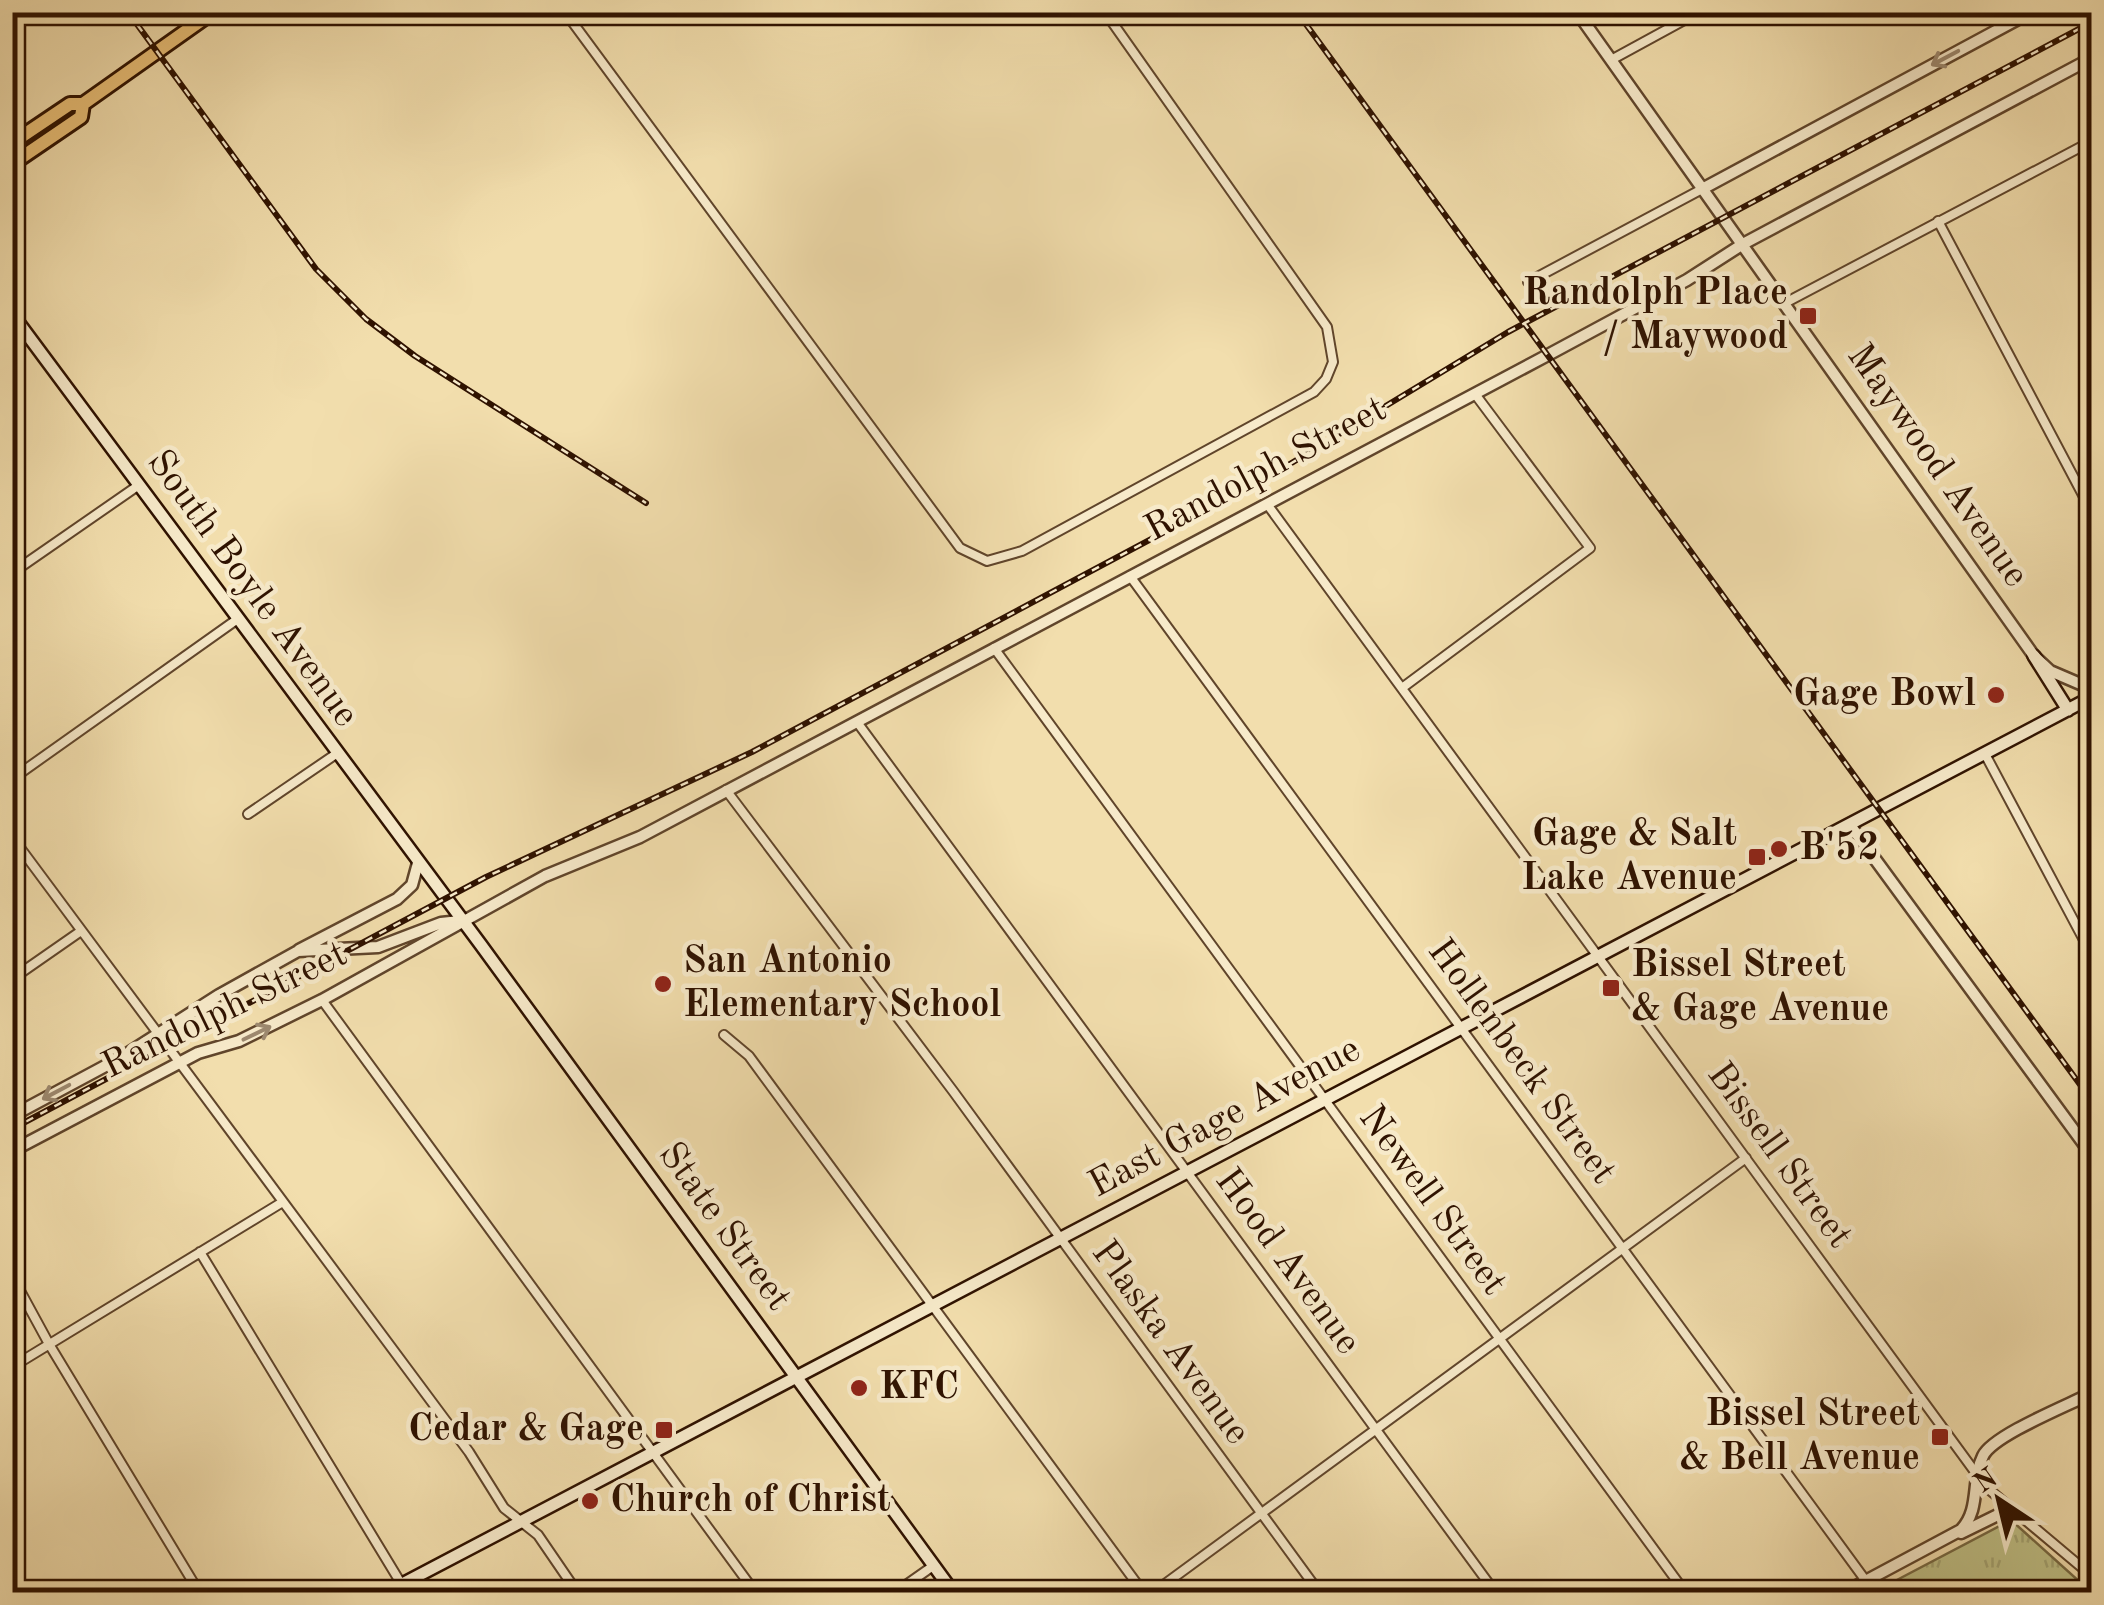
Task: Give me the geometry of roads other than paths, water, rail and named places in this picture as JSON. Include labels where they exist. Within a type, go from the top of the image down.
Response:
[{"type":"main road","points":[[12,143],[70,104],[83,104],[214,12]]},
{"type":"main road","points":[[12,164],[81,116],[83,104]]},
{"type":"main road","name":"South Boyle Avenue","points":[[12,314],[445,899]]},
{"type":"main road","points":[[2034,656],[2068,710]]},
{"type":"main road","name":"East Gage Avenue","points":[[387,1592],[2092,698]]},
{"type":"main road","name":"State Street","points":[[445,899],[953,1592]]},
{"type":"street","points":[[565,12],[960,548],[987,561],[1022,551],[1314,392],[1326,379],[1332,362],[1327,327],[1294,274],[1105,12]]},
{"type":"street","name":"Maywood Avenue","points":[[1577,12],[2034,656],[2050,670],[2092,689]]},
{"type":"street","points":[[1611,60],[1699,12]]},
{"type":"street","points":[[1528,282],[2031,12]]},
{"type":"street","name":"Randolph Street","points":[[12,1151],[180,1062],[240,1041],[322,1000],[545,876],[640,837],[1475,394],[1687,280],[1743,244],[2092,58]]},
{"type":"street","points":[[1786,303],[2087,143],[2092,162]]},
{"type":"street","points":[[1938,220],[2092,512]]},
{"type":"street","points":[[1402,688],[1590,548],[1475,394]]},
{"type":"street","points":[[12,573],[139,485]]},
{"type":"street","name":"Bissell Street","points":[[1267,504],[1978,1474],[2010,1510],[2092,1576]]},
{"type":"street","name":"Hollenbeck Street","points":[[1130,576],[1866,1581]]},
{"type":"street","points":[[12,778],[239,618]]},
{"type":"street","name":"Newell Street","points":[[994,648],[1685,1592]]},
{"type":"street","name":"Hood Avenue","points":[[857,722],[1495,1592]]},
{"type":"street","points":[[248,814],[336,754]]},
{"type":"street","points":[[1985,754],[2092,955]]},
{"type":"street","name":"Plaska Avenue","points":[[726,790],[1319,1592]]},
{"type":"street","points":[[1850,825],[2092,1155]]},
{"type":"street","points":[[12,837],[161,1034],[280,1203],[469,1452],[504,1508],[538,1535],[576,1592]]},
{"type":"street","points":[[298,951],[398,899],[412,885],[418,864]]},
{"type":"street","name":"Randolph Street","points":[[12,1116],[161,1034],[219,995],[298,951],[378,948],[440,923],[461,921]]},
{"type":"street","points":[[12,978],[81,931]]},
{"type":"street","points":[[322,1000],[755,1592]]},
{"type":"street","points":[[724,1035],[750,1056],[1143,1592]]},
{"type":"street","points":[[1154,1592],[1746,1158]]},
{"type":"street","points":[[12,1367],[280,1203]]},
{"type":"street","points":[[200,1252],[402,1585]]},
{"type":"street","points":[[12,1276],[199,1592]]},
{"type":"street","points":[[1955,1534],[1971,1516],[1978,1474],[1988,1448],[2092,1392]]},
{"type":"street","points":[[1845,1592],[2010,1510]]},
{"type":"street","points":[[896,1592],[933,1566]]},
{"type":"railway","points":[[128,12],[316,269],[366,319],[415,356],[646,503]]},
{"type":"railway","points":[[1297,12],[2092,1101]]},
{"type":"railway","points":[[12,1129],[486,877],[752,752],[1275,473],[1508,332],[2092,22]]},
{"type":"place","name":"Randolph Place / Maywood","points":[[1808,316]]},
{"type":"place","name":"Gage Bowl","points":[[1996,695]]},
{"type":"place","name":"B'52","points":[[1779,849]]},
{"type":"place","name":"Gage & Salt Lake Avenue","points":[[1757,857]]},
{"type":"place","name":"San Antonio Elementary School","points":[[663,984]]},
{"type":"place","name":"Bissel Street & Gage Avenue","points":[[1611,988]]},
{"type":"place","name":"KFC","points":[[859,1388]]},
{"type":"place","name":"Cedar & Gage","points":[[664,1430]]},
{"type":"place","name":"Bissel Street & Bell Avenue","points":[[1940,1437]]},
{"type":"place","name":"Church of Christ","points":[[590,1501]]}]
